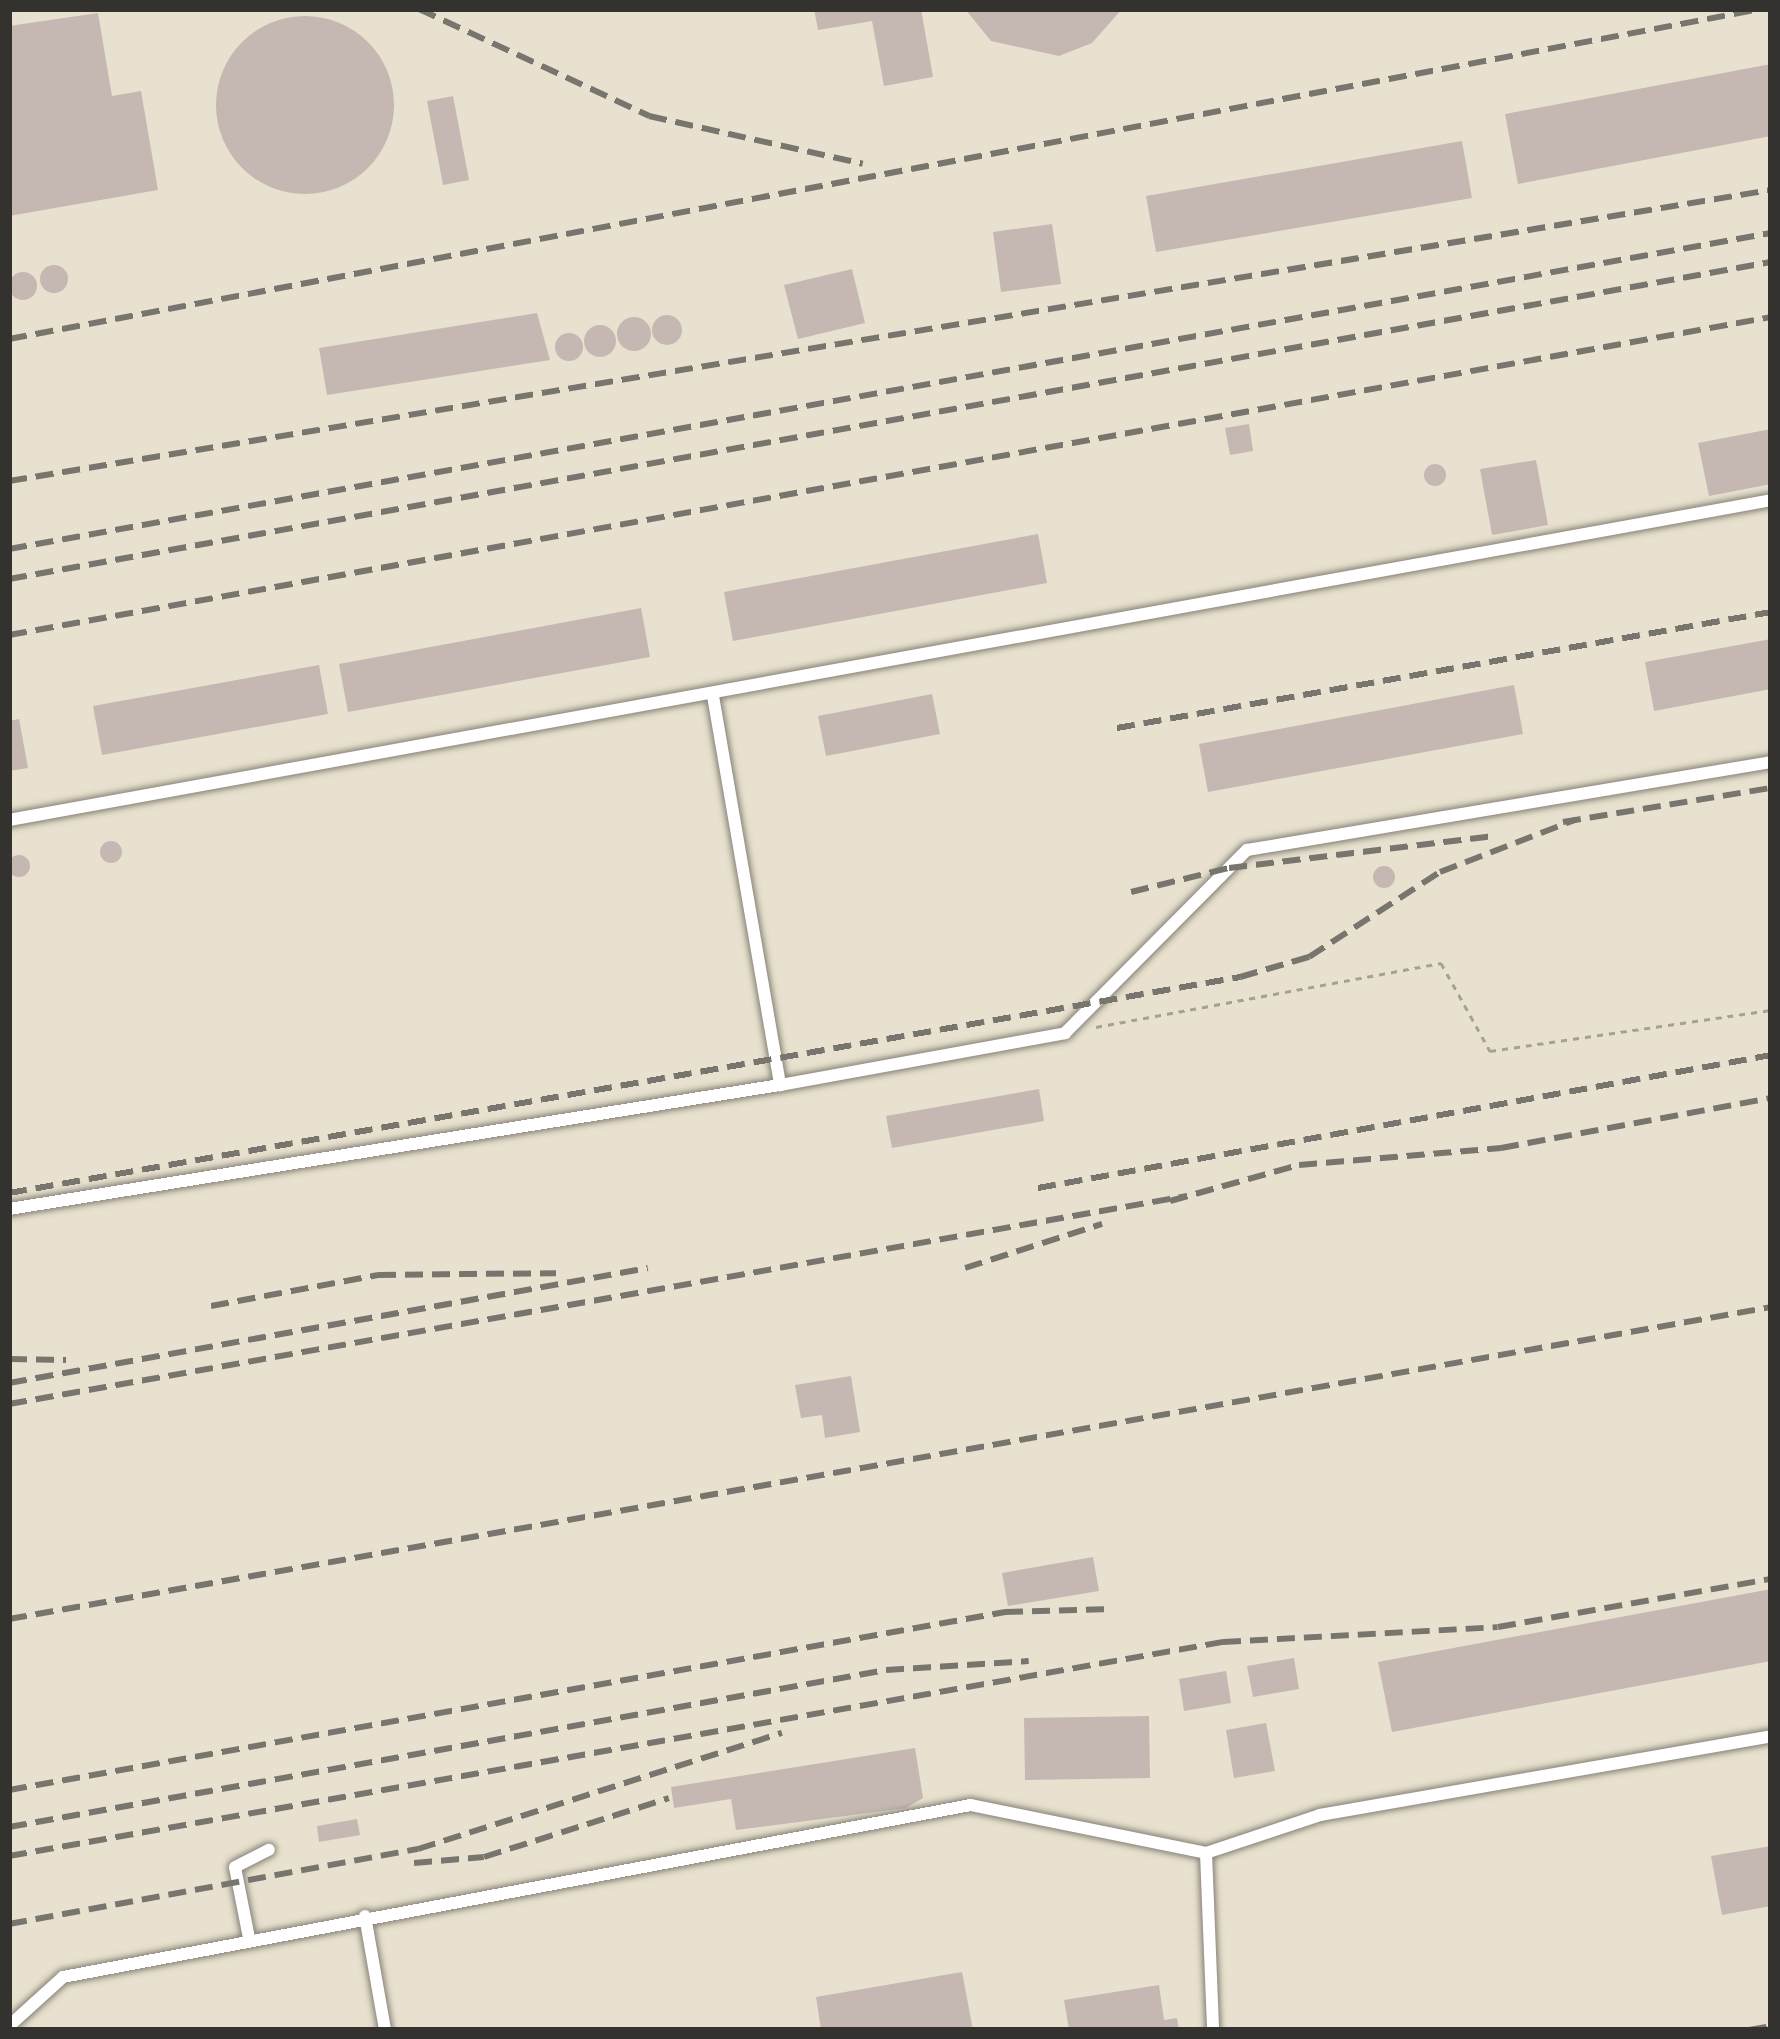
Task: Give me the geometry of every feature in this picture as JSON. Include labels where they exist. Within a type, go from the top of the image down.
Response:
[{"type":"lane","points":[[9,820],[713,696],[1771,500]]},
{"type":"lane","points":[[713,696],[780,1085]]},
{"type":"lane","points":[[9,1209],[780,1085],[1065,1033],[1247,850],[1771,762]]},
{"type":"lane","points":[[9,2026],[63,1977],[365,1916],[971,1805],[1207,1853],[1320,1815],[1771,1736]]},
{"type":"lane","points":[[249,1938],[235,1867],[269,1850]]},
{"type":"lane","points":[[1207,1853],[1213,2030]]},
{"type":"lane","points":[[365,1916],[385,2030]]},
{"type":"path","points":[[1065,1033],[1442,963],[1490,1051],[1771,1010]]},
{"type":"shaded area","points":[[9,9],[1771,9],[1771,2030],[9,2030]]},
{"type":"building","points":[[814,9],[921,9],[933,77],[884,86],[872,21],[818,30]]},
{"type":"building","points":[[965,9],[1122,9],[1092,43],[1059,56],[991,41]]},
{"type":"building","points":[[98,13],[112,96],[141,91],[158,190],[9,216],[9,26]]},
{"type":"building","points":[[305,16],[339,22],[368,42],[388,71],[394,105],[388,139],[368,168],[339,188],[305,194],[271,188],[242,168],[222,139],[216,105],[222,71],[242,42],[271,22]]},
{"type":"building","points":[[1771,64],[1771,136],[1518,184],[1505,114]]},
{"type":"building","points":[[453,96],[469,180],[443,185],[427,101]]},
{"type":"building","points":[[1462,141],[1472,198],[1156,252],[1146,196]]},
{"type":"building","points":[[1052,224],[1061,284],[1001,292],[993,232]]},
{"type":"building","points":[[54,265],[64,269],[68,279],[64,289],[54,293],[44,289],[40,279],[44,269]]},
{"type":"building","points":[[852,269],[865,323],[798,339],[784,285]]},
{"type":"building","points":[[23,272],[33,276],[37,286],[33,296],[23,300],[13,296],[9,286],[13,276]]},
{"type":"building","points":[[537,313],[550,360],[327,395],[319,348]]},
{"type":"building","points":[[667,315],[678,319],[682,330],[678,341],[667,345],[656,341],[652,330],[656,319]]},
{"type":"building","points":[[634,317],[646,322],[651,334],[646,346],[634,351],[622,346],[617,334],[622,322]]},
{"type":"building","points":[[600,325],[611,330],[616,341],[611,352],[600,357],[589,352],[584,341],[589,330]]},
{"type":"building","points":[[569,333],[579,337],[583,347],[579,357],[569,361],[559,357],[555,347],[559,337]]},
{"type":"building","points":[[1249,424],[1253,451],[1230,455],[1225,428]]},
{"type":"building","points":[[1771,429],[1771,484],[1709,496],[1698,443]]},
{"type":"building","points":[[1536,460],[1548,525],[1492,535],[1480,469]]},
{"type":"building","points":[[1435,464],[1446,475],[1435,486],[1424,475]]},
{"type":"building","points":[[1038,534],[1047,583],[733,641],[724,592]]},
{"type":"building","points":[[641,608],[650,657],[348,712],[339,664]]},
{"type":"building","points":[[1771,639],[1771,689],[1654,711],[1645,662]]},
{"type":"building","points":[[319,665],[328,714],[102,755],[93,706]]},
{"type":"building","points":[[1514,685],[1523,734],[1208,792],[1199,744]]},
{"type":"building","points":[[932,694],[940,734],[826,756],[818,716]]},
{"type":"building","points":[[19,719],[28,768],[9,771],[9,721]]},
{"type":"building","points":[[111,841],[122,852],[111,863],[100,852]]},
{"type":"building","points":[[19,855],[30,866],[19,877],[8,866]]},
{"type":"building","points":[[1384,866],[1395,877],[1384,888],[1373,877]]},
{"type":"building","points":[[1039,1089],[1044,1121],[892,1148],[886,1116]]},
{"type":"building","points":[[851,1376],[860,1432],[825,1438],[822,1415],[801,1418],[795,1385]]},
{"type":"building","points":[[1093,1557],[1099,1591],[1008,1606],[1002,1573]]},
{"type":"building","points":[[1771,1589],[1771,1661],[1392,1732],[1378,1662]]},
{"type":"building","points":[[1294,1658],[1299,1689],[1253,1697],[1247,1666]]},
{"type":"building","points":[[1226,1671],[1231,1703],[1184,1711],[1179,1679]]},
{"type":"building","points":[[1149,1716],[1150,1778],[1025,1780],[1024,1718]]},
{"type":"building","points":[[1266,1723],[1275,1771],[1234,1778],[1226,1730]]},
{"type":"building","points":[[915,1748],[923,1798],[906,1808],[736,1830],[731,1799],[674,1808],[671,1787]]},
{"type":"building","points":[[357,1819],[360,1835],[319,1842],[317,1826]]},
{"type":"building","points":[[1771,1846],[1771,1906],[1722,1915],[1711,1856]]},
{"type":"building","points":[[962,1972],[973,2030],[821,2030],[816,1997]]},
{"type":"building","points":[[1159,1985],[1164,2020],[1177,2018],[1179,2030],[1069,2030],[1064,2000]]},
{"type":"railway","points":[[419,9],[649,116],[863,164]]},
{"type":"railway","points":[[9,339],[1761,9]]},
{"type":"railway","points":[[9,481],[1771,190]]},
{"type":"railway","points":[[9,549],[1771,233]]},
{"type":"railway","points":[[9,579],[1771,262]]},
{"type":"railway","points":[[9,635],[1771,317]]},
{"type":"railway","points":[[1117,728],[1771,612]]},
{"type":"railway","points":[[1563,822],[1771,788]]},
{"type":"railway","points":[[9,1193],[1240,977],[1309,957],[1440,872],[1575,820]]},
{"type":"railway","points":[[1131,892],[1229,868],[1492,836]]},
{"type":"railway","points":[[1038,1188],[1771,1055]]},
{"type":"railway","points":[[1170,1201],[1299,1165],[1501,1148],[1771,1098]]},
{"type":"railway","points":[[9,1404],[1186,1196]]},
{"type":"railway","points":[[965,1268],[1102,1224]]},
{"type":"railway","points":[[9,1383],[648,1268]]},
{"type":"railway","points":[[211,1306],[378,1275],[556,1273]]},
{"type":"railway","points":[[9,1619],[1771,1307]]},
{"type":"railway","points":[[9,1359],[66,1360]]},
{"type":"railway","points":[[9,1856],[1223,1642],[1498,1627],[1771,1579]]},
{"type":"railway","points":[[9,1790],[1005,1612],[1112,1609]]},
{"type":"railway","points":[[9,1827],[886,1670],[1029,1661]]},
{"type":"railway","points":[[9,1924],[418,1849],[782,1733]]},
{"type":"railway","points":[[414,1863],[484,1857],[669,1798]]},
{"type":"railway","points":[[1749,2030],[1771,2026]]}]
